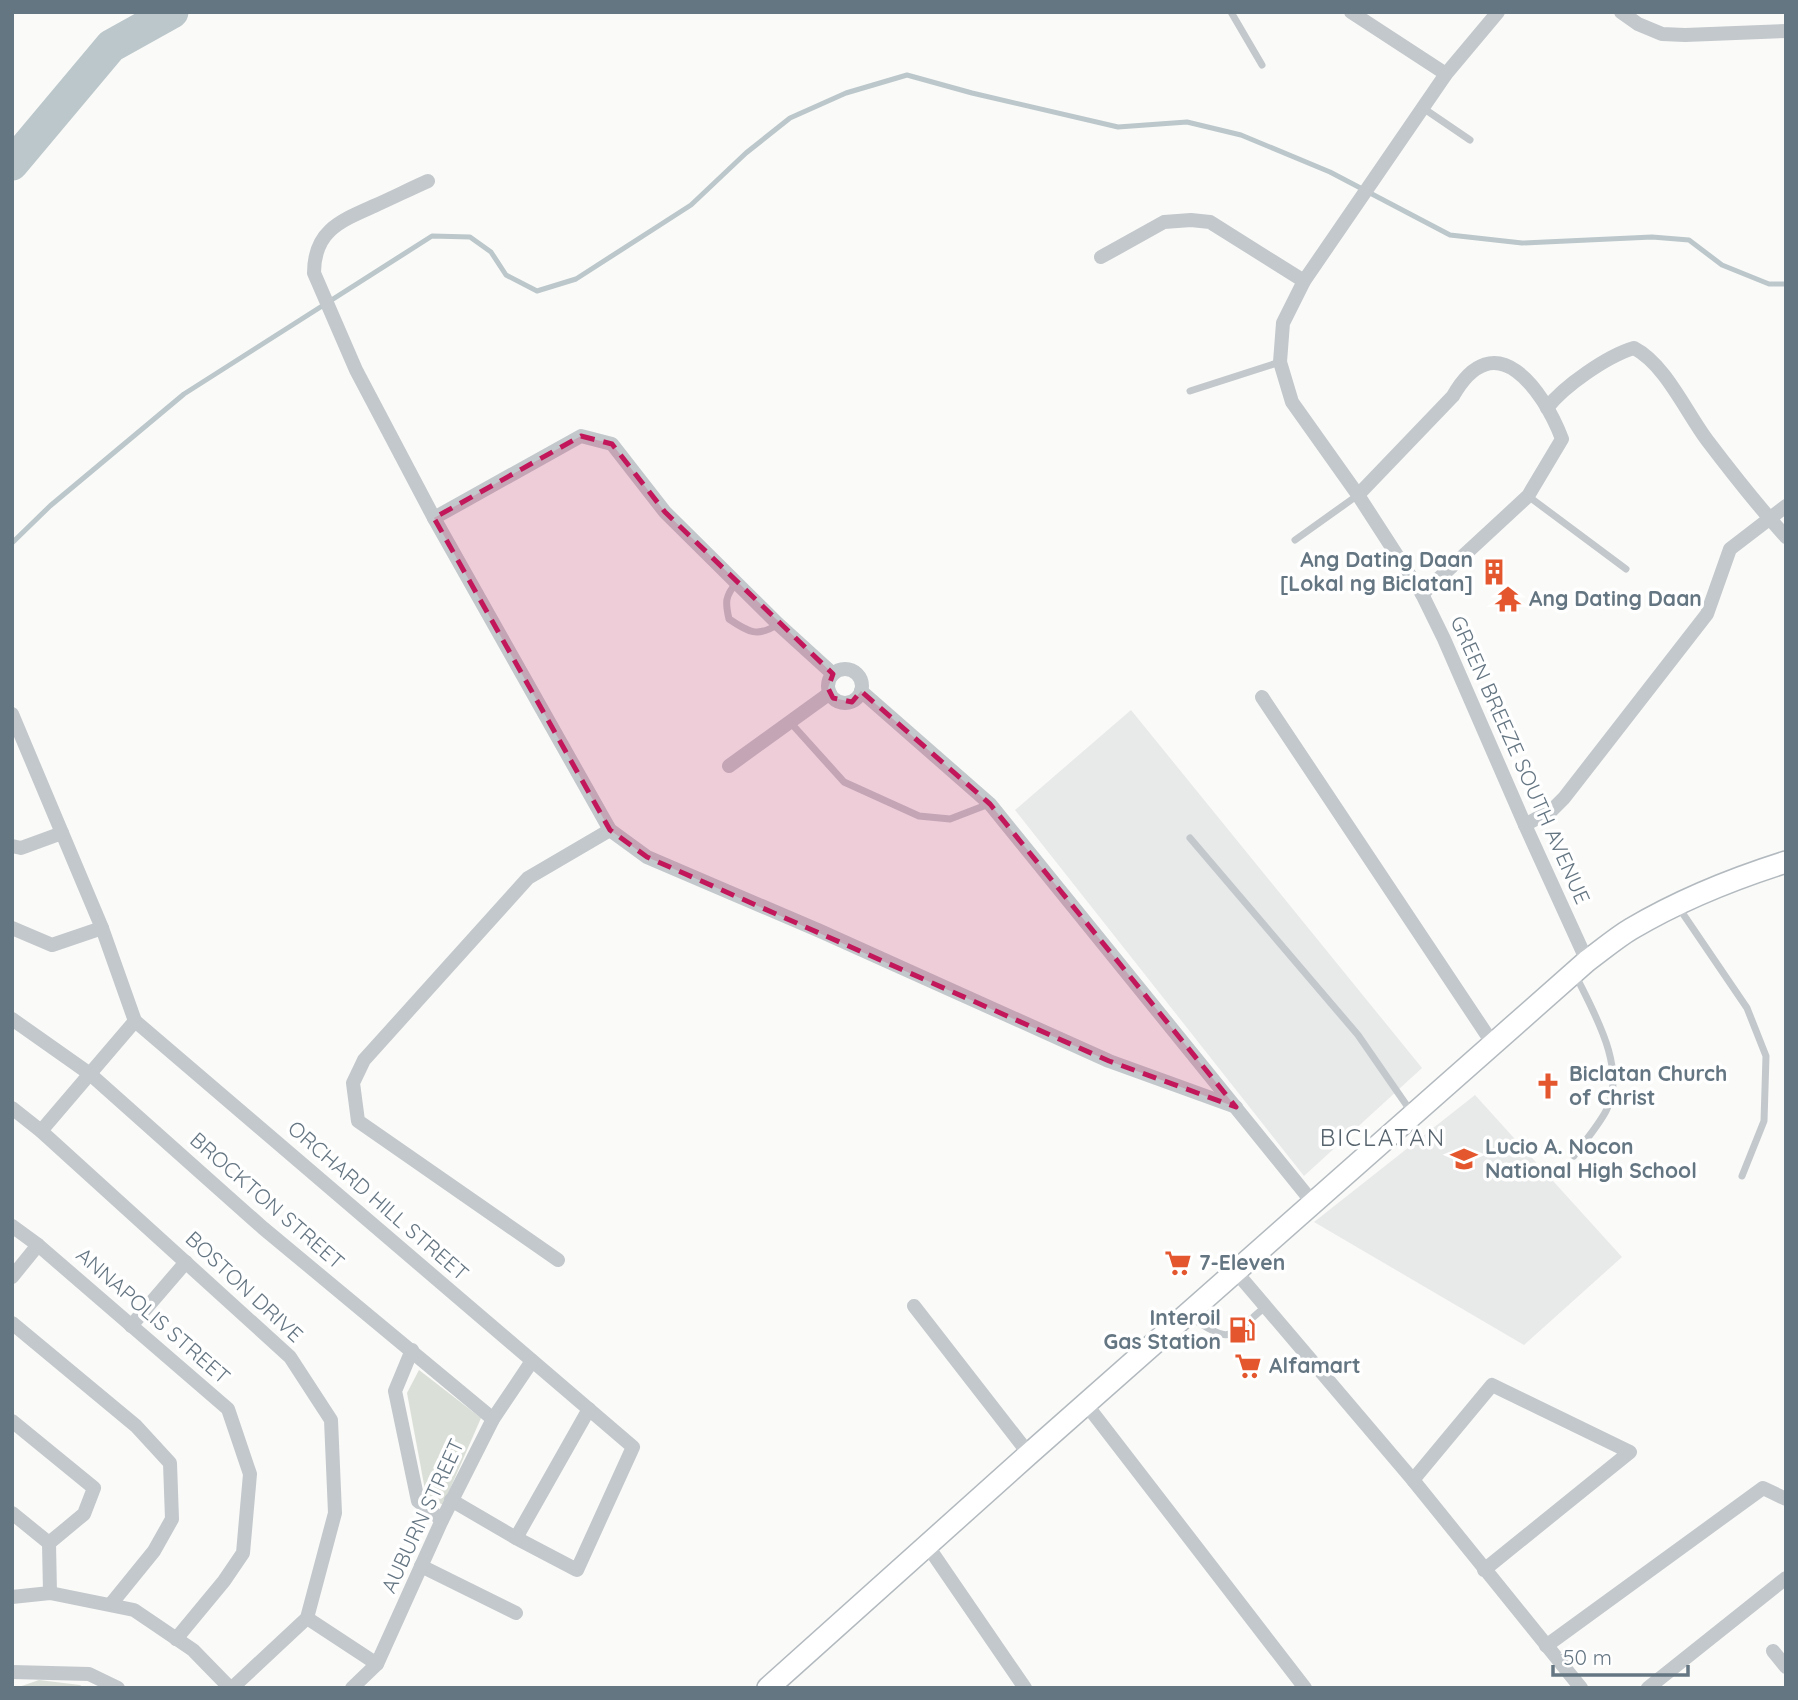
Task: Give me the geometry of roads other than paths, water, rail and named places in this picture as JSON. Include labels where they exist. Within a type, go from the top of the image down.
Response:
[{"type":"main road","points":[[768,1688],[1029,1454],[1237,1273],[1412,1114],[1581,967],[1629,930],[1677,904],[1723,884],[1786,862]]},
{"type":"street","points":[[1351,12],[1446,74]]},
{"type":"street","name":"GREEN BREEZE SOUTH AVENUE","points":[[1498,12],[1446,74],[1304,281],[1283,323],[1280,362],[1292,402],[1358,495],[1422,594],[1525,825],[1581,967]]},
{"type":"street","points":[[1621,12],[1638,24],[1662,33],[1685,35],[1786,31]]},
{"type":"street","points":[[428,181],[337,223],[319,244],[314,260],[314,273],[356,370],[434,518],[610,830],[647,857],[820,931],[1109,1061],[1236,1107]]},
{"type":"street","points":[[1101,257],[1164,222],[1210,222],[1304,281]]},
{"type":"street","points":[[1547,408],[1576,381],[1634,348],[1663,373],[1708,442],[1786,537]]},
{"type":"street","points":[[1358,495],[1453,396],[1462,379],[1485,363],[1500,363],[1518,370],[1547,408],[1562,439],[1528,496],[1422,594]]},
{"type":"street","points":[[434,518],[581,436],[612,444],[665,512],[778,624],[833,674]]},
{"type":"street","points":[[1525,825],[1552,810],[1564,798],[1707,614],[1730,549],[1786,506]]},
{"type":"street","points":[[861,691],[852,702],[838,702],[830,693],[828,683],[839,670],[853,671],[859,676],[861,691],[990,804],[1313,1203]]},
{"type":"street","points":[[729,766],[830,693]]},
{"type":"street","points":[[1262,697],[1493,1045]]},
{"type":"street","name":"ORCHARD HILL STREET","points":[[12,714],[16,732],[102,929],[135,1021],[633,1447],[577,1570],[451,1500]]},
{"type":"street","points":[[558,1260],[358,1121],[353,1083],[364,1060],[528,878],[610,830]]},
{"type":"street","points":[[12,845],[21,848],[62,833]]},
{"type":"street","points":[[12,928],[52,945],[102,929]]},
{"type":"street","name":"BROCKTON STREET","points":[[12,1019],[90,1074],[263,1228],[493,1419]]},
{"type":"street","points":[[41,1131],[135,1021]]},
{"type":"street","name":"BOSTON DRIVE","points":[[12,1108],[41,1131],[290,1357],[331,1420],[335,1513],[307,1618]]},
{"type":"street","name":"ANNAPOLIS STREET","points":[[12,1226],[38,1245],[228,1409],[250,1474],[243,1553],[225,1581],[176,1639]]},
{"type":"street","points":[[12,1277],[38,1245]]},
{"type":"street","points":[[131,1326],[186,1262]]},
{"type":"street","points":[[1237,1273],[1413,1480],[1581,1688]]},
{"type":"street","points":[[914,1306],[1029,1454]]},
{"type":"street","points":[[12,1323],[136,1426],[170,1463],[172,1519],[154,1550],[111,1604]]},
{"type":"street","points":[[412,1350],[395,1391],[418,1501],[442,1520]]},
{"type":"street","name":"AUBURN STREET","points":[[352,1688],[377,1664],[451,1500],[493,1419],[532,1361]]},
{"type":"street","points":[[1413,1480],[1492,1385],[1630,1452],[1484,1570]]},
{"type":"street","points":[[1086,1404],[1305,1688]]},
{"type":"street","points":[[516,1538],[589,1409]]},
{"type":"street","points":[[12,1420],[94,1488],[84,1514],[49,1543]]},
{"type":"street","points":[[1546,1646],[1763,1488],[1786,1499]]},
{"type":"street","points":[[12,1513],[49,1543],[50,1593]]},
{"type":"street","points":[[927,1545],[1025,1688]]},
{"type":"street","points":[[421,1566],[516,1613]]},
{"type":"street","points":[[1648,1688],[1786,1578]]},
{"type":"street","points":[[12,1597],[50,1593],[134,1610],[193,1650],[231,1688],[307,1618],[377,1664]]},
{"type":"street","points":[[1773,1651],[1786,1667]]},
{"type":"street","points":[[12,1672],[89,1674],[118,1688]]},
{"type":"lane","points":[[1231,12],[1262,65]]},
{"type":"lane","points":[[1423,108],[1470,140]]},
{"type":"lane","points":[[1190,391],[1280,362]]},
{"type":"lane","points":[[1295,540],[1358,495]]},
{"type":"lane","points":[[1528,496],[1626,569]]},
{"type":"lane","points":[[737,582],[725,603],[729,619],[754,633],[766,633],[778,624]]},
{"type":"lane","points":[[790,722],[844,782],[919,816],[950,819],[990,804]]},
{"type":"lane","points":[[1190,838],[1357,1035],[1412,1114]]},
{"type":"lane","points":[[1677,904],[1747,1008],[1766,1056],[1764,1121],[1742,1177]]},
{"type":"lane","points":[[1574,1156],[1607,1109],[1615,1081],[1605,1039],[1581,967]]},
{"type":"lane","points":[[1187,1316],[1220,1336],[1233,1334],[1265,1307]]},
{"type":"waterway","points":[[12,164],[111,46],[172,12]]},
{"type":"waterway","points":[[12,543],[50,506],[184,394],[432,236],[470,237],[491,252],[506,275],[537,291],[576,279],[691,205],[746,153],[790,118],[846,93],[907,75],[1118,127],[1187,122],[1241,135],[1330,172],[1450,235],[1522,243],[1652,237],[1689,240],[1722,265],[1769,284],[1786,284]]},
{"type":"place","name":"Ang Dating Daan [Lokal ng Biclatan]","points":[[1494,572]]},
{"type":"place","name":"Ang Dating Daan","points":[[1508,599]]},
{"type":"place","name":"Biclatan Church of Christ","points":[[1548,1086]]},
{"type":"place","name":"Lucio A. Nocon National High School","points":[[1464,1159]]},
{"type":"place","name":"7-Eleven","points":[[1178,1263]]},
{"type":"place","name":"Interoil Gas Station","points":[[1242,1330]]},
{"type":"place","name":"Alfamart","points":[[1248,1366]]},
{"type":"district","name":"BICLATAN","points":[[1383,1138]]}]
